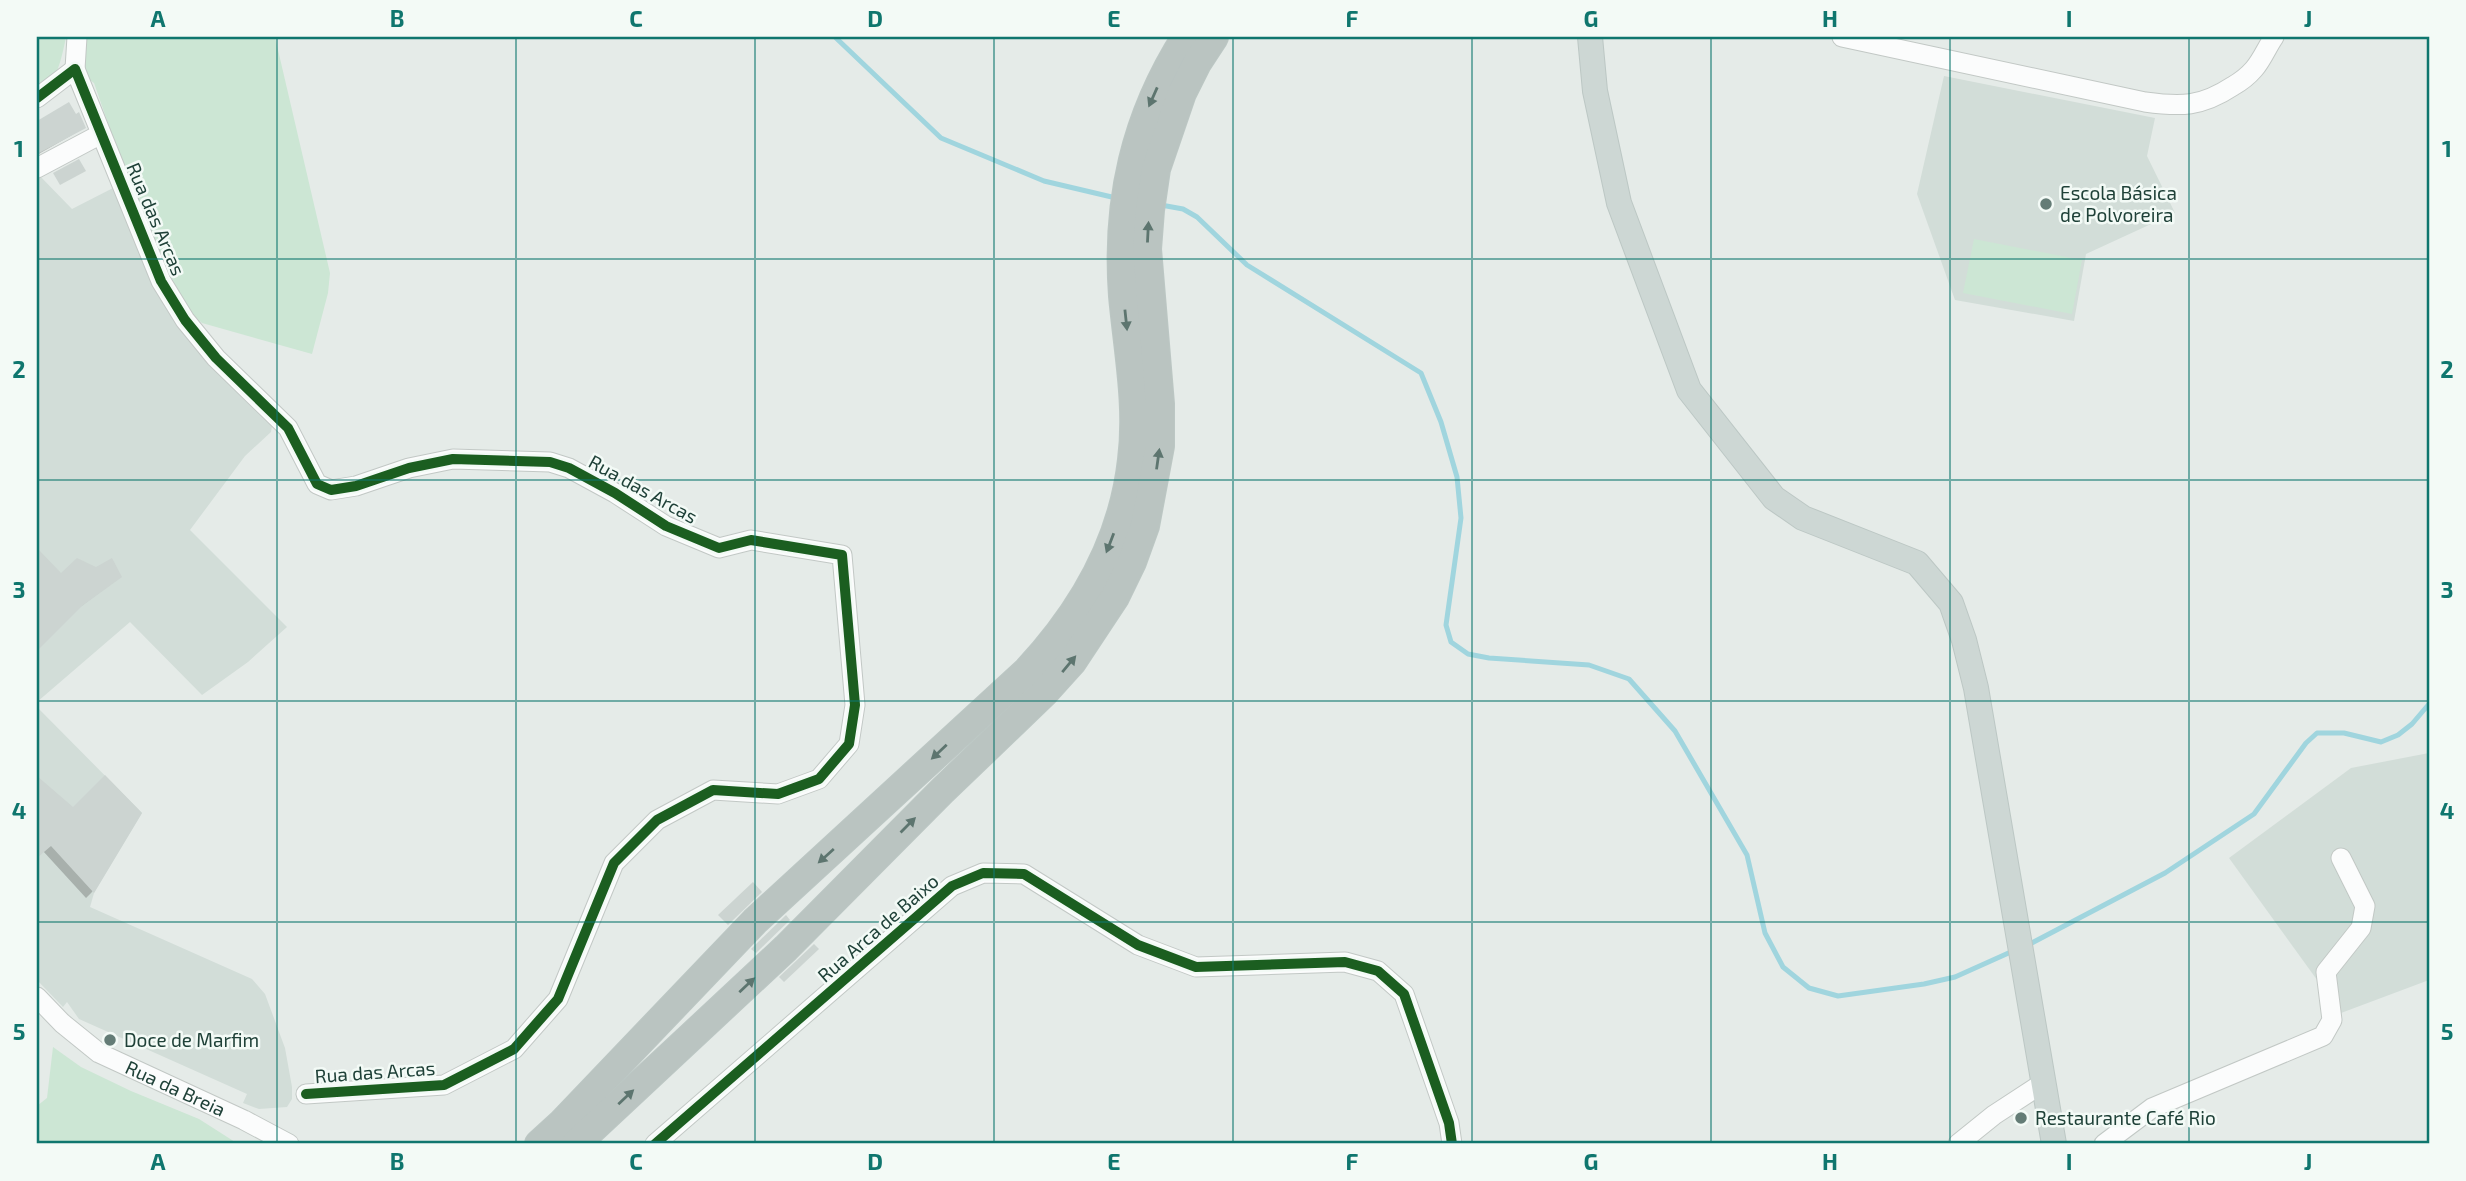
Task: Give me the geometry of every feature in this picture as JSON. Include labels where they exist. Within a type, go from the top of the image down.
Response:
[{"type":"highway","points":[[539,1144],[754,921],[1027,671],[1054,642],[1078,610],[1098,574],[1113,538],[1125,499],[1132,460],[1133,380],[1121,256],[1128,177],[1151,100],[1185,37]]},
{"type":"highway","points":[[576,1144],[786,948],[1044,693],[1072,662],[1115,597],[1145,526],[1160,446],[1158,378],[1147,249],[1156,169],[1182,93],[1196,63],[1213,37]]},
{"type":"main road","points":[[1590,37],[1595,91],[1619,203],[1689,390],[1774,498],[1803,518],[1917,563],[1951,603],[1976,688],[2054,1144]]},
{"type":"street","points":[[37,98],[75,69],[77,37]]},
{"type":"street","points":[[1842,37],[2175,106],[2197,104],[2220,95],[2239,82],[2253,70],[2274,37]]},
{"type":"street","name":"Rua das Arcas","points":[[75,69],[161,281],[185,320],[216,358],[288,428],[317,484],[331,490],[356,486],[409,468],[453,459],[550,462],[569,468],[615,493],[666,526],[719,548],[751,540],[842,555],[855,705],[849,744],[819,779],[778,794],[713,790],[657,820],[614,863],[558,999],[514,1049],[444,1085],[306,1094]]},
{"type":"street","points":[[37,168],[101,134]]},
{"type":"street","points":[[2104,1144],[2152,1108],[2323,1037],[2332,1020],[2326,972],[2361,928],[2365,906],[2341,858]]},
{"type":"street","name":"Rua Arca de Baixo","points":[[655,1144],[952,886],[983,873],[1024,874],[1138,945],[1196,967],[1345,962],[1378,971],[1404,994],[1448,1123],[1452,1144]]},
{"type":"street","name":"Rua da Breia","points":[[37,997],[62,1023],[99,1053],[244,1120],[289,1144]]},
{"type":"street","points":[[1958,1144],[1994,1115],[2043,1083]]},
{"type":"shaded area","name":"Escola Básica de Polvoreira","points":[[1944,76],[2155,118],[2147,156],[2175,213],[2086,254],[2074,321],[1955,300],[1917,194]]},
{"type":"shaded area","points":[[37,173],[72,209],[113,188],[158,292],[273,420],[271,432],[245,456],[190,530],[287,627],[248,662],[202,695],[130,622],[37,702]]},
{"type":"shaded area","points":[[37,707],[142,813],[94,893],[90,907],[252,979],[265,994],[285,1048],[292,1087],[292,1099],[287,1107],[259,1109],[243,1103],[247,1094],[79,1019],[67,1002],[63,1007],[37,980]]},
{"type":"shaded area","points":[[2429,753],[2429,980],[2341,1013],[2229,858],[2351,768]]},
{"type":"green space","points":[[37,37],[66,37],[53,79],[44,93],[37,98]]},
{"type":"green space","points":[[77,37],[275,37],[330,273],[328,293],[312,354],[202,323],[188,311],[143,224],[94,83],[75,69]]},
{"type":"green space","points":[[1974,239],[2082,260],[2072,314],[1963,293]]},
{"type":"green space","points":[[53,1047],[81,1067],[199,1119],[236,1144],[37,1144],[37,1106],[47,1098]]},
{"type":"building","points":[[69,102],[76,114],[79,112],[86,128],[37,154],[37,121]]},
{"type":"building","points":[[79,159],[86,171],[60,185],[53,173]]},
{"type":"building","points":[[37,548],[61,573],[77,558],[96,567],[112,558],[122,577],[82,606],[37,651]]},
{"type":"building","points":[[105,775],[142,813],[94,893],[51,846],[37,858],[37,776],[73,807]]},
{"type":"building","points":[[753,882],[762,892],[728,925],[718,915]]},
{"type":"building","points":[[786,915],[790,920],[756,953],[751,949]]},
{"type":"building","points":[[814,944],[819,949],[784,982],[779,977]]},
{"type":"waterway","points":[[835,37],[941,138],[1044,181],[1116,198]]},
{"type":"waterway","points":[[1161,205],[1183,209],[1197,217],[1247,265],[1421,373],[1441,422],[1457,477],[1461,518],[1446,625],[1451,642],[1468,654],[1589,665],[1629,679],[1675,731],[1747,855],[1765,933],[1783,967],[1809,988],[1838,996],[1955,977],[2013,951]]},
{"type":"waterway","points":[[2028,945],[2165,873],[2254,814],[2306,743],[2317,733],[2344,733],[2381,742],[2398,735],[2412,724],[2429,704]]},
{"type":"cycle path","points":[[37,98],[75,69],[161,281],[185,320],[216,358],[288,428],[317,484],[331,490],[356,486],[409,468],[453,459],[550,462],[569,468],[615,493],[666,526],[719,548],[751,540],[842,555],[855,705],[849,744],[819,779],[778,794],[713,790],[657,820],[614,863],[558,999],[514,1049],[444,1085],[306,1094]]},
{"type":"cycle path","points":[[655,1144],[952,886],[983,873],[1024,874],[1138,945],[1196,967],[1345,962],[1378,971],[1404,994],[1449,1123],[1452,1144]]},
{"type":"place","name":"Escola Básica de Polvoreira","points":[[2046,204]]},
{"type":"place","name":"Doce de Marfim","points":[[110,1040]]},
{"type":"place","name":"Restaurante Café Rio","points":[[2021,1118]]}]
